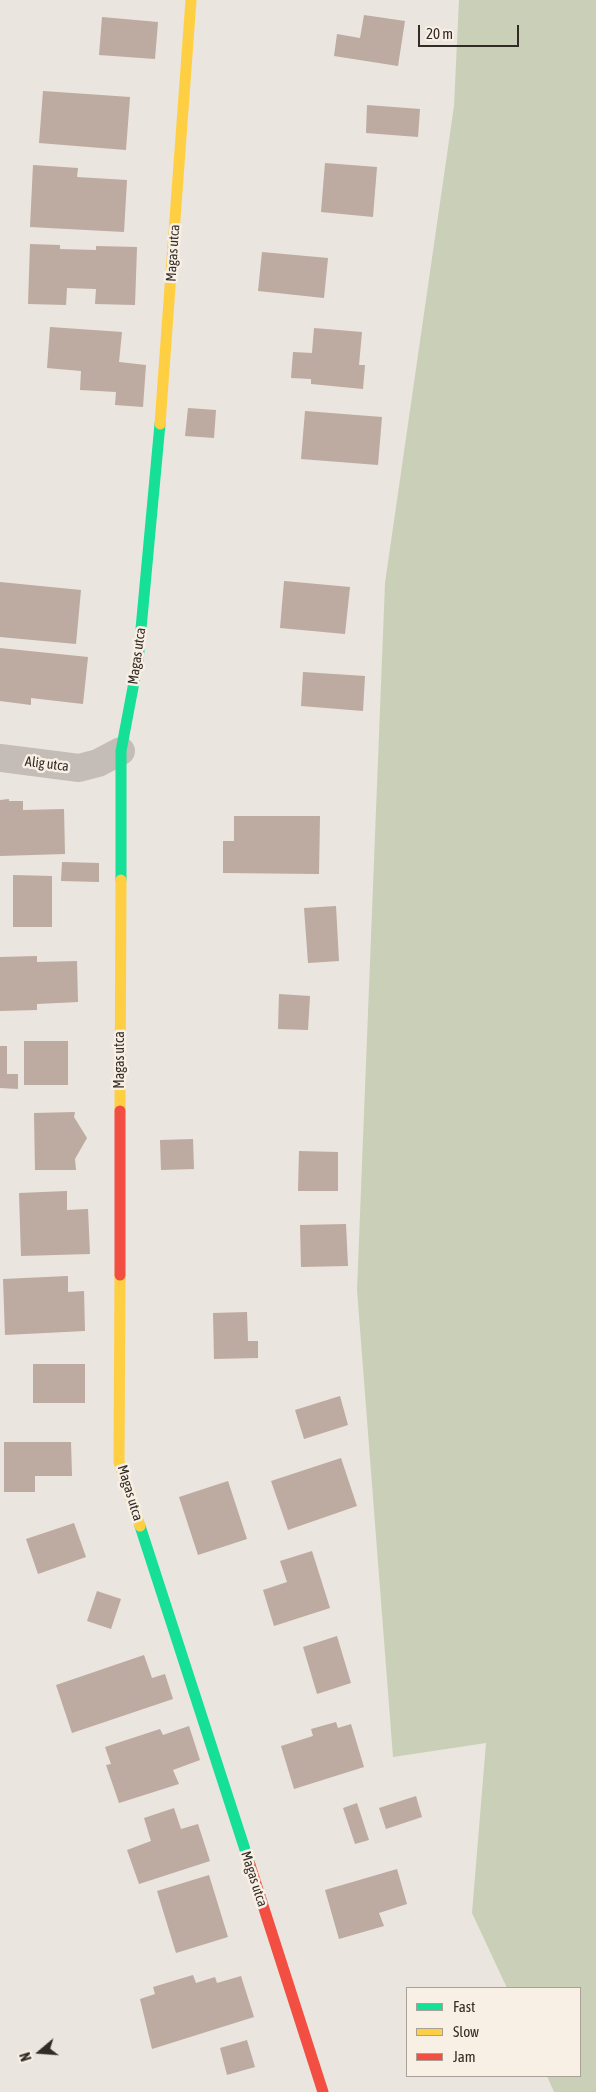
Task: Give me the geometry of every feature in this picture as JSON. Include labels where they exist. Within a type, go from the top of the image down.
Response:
[{"type":"street","name":"Magas utca","points":[[191,0],[167,346],[138,661],[121,751],[119,1462],[322,2092]]},
{"type":"street","name":"Alig utca","points":[[0,758],[79,768],[98,763],[121,751]]},
{"type":"green space","points":[[459,0],[596,0],[596,2092],[554,2092],[547,2077],[581,2077],[581,1987],[507,1987],[472,1913],[486,1743],[393,1757],[357,1290],[385,583],[454,106]]},
{"type":"building","points":[[364,15],[405,21],[398,66],[334,56],[337,34],[360,38]]},
{"type":"building","points":[[102,17],[158,22],[155,59],[99,55]]},
{"type":"building","points":[[43,91],[130,97],[126,150],[39,143]]},
{"type":"building","points":[[367,105],[420,109],[418,137],[366,133]]},
{"type":"building","points":[[325,163],[377,167],[373,217],[321,212]]},
{"type":"building","points":[[33,165],[78,168],[77,177],[127,180],[124,232],[30,227]]},
{"type":"building","points":[[30,244],[60,245],[60,249],[96,250],[96,246],[137,247],[135,305],[95,304],[96,289],[67,288],[66,305],[28,304]]},
{"type":"building","points":[[262,252],[328,258],[324,298],[258,291]]},
{"type":"building","points":[[50,327],[122,332],[119,362],[146,365],[143,407],[115,405],[116,392],[80,390],[81,371],[47,368]]},
{"type":"building","points":[[314,328],[362,332],[359,365],[365,365],[363,389],[311,384],[311,379],[291,378],[293,352],[312,353]]},
{"type":"building","points":[[188,408],[216,410],[214,438],[185,436]]},
{"type":"building","points":[[305,411],[382,417],[378,465],[301,459]]},
{"type":"building","points":[[284,581],[350,587],[345,634],[280,628]]},
{"type":"building","points":[[0,582],[81,590],[76,644],[0,637]]},
{"type":"building","points":[[0,648],[88,657],[83,704],[31,698],[31,705],[0,701]]},
{"type":"building","points":[[303,672],[365,676],[363,711],[301,706]]},
{"type":"building","points":[[9,799],[9,801],[23,801],[23,810],[64,809],[65,854],[0,856],[0,800]]},
{"type":"building","points":[[234,816],[320,816],[319,874],[223,873],[223,841],[234,841]]},
{"type":"building","points":[[62,862],[99,863],[99,882],[61,881]]},
{"type":"building","points":[[13,875],[52,876],[52,927],[13,927]]},
{"type":"building","points":[[336,906],[339,961],[308,963],[304,908]]},
{"type":"building","points":[[37,956],[37,962],[77,961],[78,1002],[37,1004],[37,1010],[0,1011],[0,957]]},
{"type":"building","points":[[279,994],[310,996],[308,1030],[278,1029]]},
{"type":"building","points":[[24,1041],[68,1041],[68,1085],[24,1085]]},
{"type":"building","points":[[0,1046],[7,1046],[7,1074],[18,1074],[18,1089],[0,1088]]},
{"type":"building","points":[[75,1112],[74,1117],[87,1138],[75,1159],[76,1170],[35,1170],[34,1113]]},
{"type":"building","points":[[193,1139],[194,1169],[161,1170],[160,1140]]},
{"type":"building","points":[[299,1151],[338,1152],[338,1191],[298,1191]]},
{"type":"building","points":[[67,1191],[67,1210],[88,1209],[90,1254],[21,1256],[19,1193]]},
{"type":"building","points":[[346,1224],[348,1266],[301,1267],[300,1225]]},
{"type":"building","points":[[68,1276],[68,1292],[84,1291],[85,1331],[5,1335],[3,1279]]},
{"type":"building","points":[[247,1312],[248,1341],[258,1341],[258,1358],[214,1359],[213,1313]]},
{"type":"building","points":[[33,1364],[85,1364],[85,1403],[33,1403]]},
{"type":"building","points":[[340,1396],[348,1425],[304,1439],[295,1410]]},
{"type":"building","points":[[4,1442],[71,1442],[72,1476],[35,1476],[35,1492],[4,1492]]},
{"type":"building","points":[[341,1458],[357,1506],[288,1530],[271,1481]]},
{"type":"building","points":[[228,1481],[247,1539],[198,1555],[179,1497]]},
{"type":"building","points":[[74,1523],[86,1557],[38,1574],[26,1539]]},
{"type":"building","points":[[312,1551],[330,1608],[274,1626],[263,1590],[287,1582],[280,1561]]},
{"type":"building","points":[[97,1591],[121,1599],[111,1629],[87,1621]]},
{"type":"building","points":[[337,1636],[351,1683],[317,1694],[303,1647]]},
{"type":"building","points":[[144,1655],[152,1678],[165,1674],[173,1699],[72,1733],[56,1685]]},
{"type":"building","points":[[336,1722],[338,1728],[351,1724],[364,1767],[294,1789],[281,1746],[313,1736],[311,1729]]},
{"type":"building","points":[[189,1726],[200,1760],[173,1770],[179,1784],[119,1803],[106,1765],[111,1764],[105,1747],[160,1729],[163,1735]]},
{"type":"building","points":[[416,1796],[422,1817],[386,1829],[379,1808]]},
{"type":"building","points":[[357,1803],[369,1840],[355,1844],[343,1808]]},
{"type":"building","points":[[174,1808],[181,1829],[198,1824],[210,1861],[139,1884],[127,1850],[151,1841],[144,1818]]},
{"type":"building","points":[[397,1869],[407,1904],[379,1913],[384,1926],[339,1939],[325,1890]]},
{"type":"building","points":[[209,1875],[228,1937],[176,1953],[157,1891]]},
{"type":"building","points":[[193,1975],[196,1983],[215,1977],[217,1983],[241,1976],[254,2017],[152,2049],[140,1999],[155,1994],[153,1987]]},
{"type":"building","points":[[247,2040],[255,2067],[227,2075],[220,2048]]},
{"type":"traffic: fast","points":[[121,880],[121,751],[138,661],[160,424]]},
{"type":"traffic: fast","points":[[140,1526],[250,1865]]},
{"type":"traffic: slow","points":[[160,424],[191,0]]},
{"type":"traffic: slow","points":[[120,1111],[121,880]]},
{"type":"traffic: slow","points":[[120,1275],[119,1462],[140,1526]]},
{"type":"traffic: jam","points":[[120,1111],[120,1275]]},
{"type":"traffic: jam","points":[[250,1865],[323,2092]]}]
